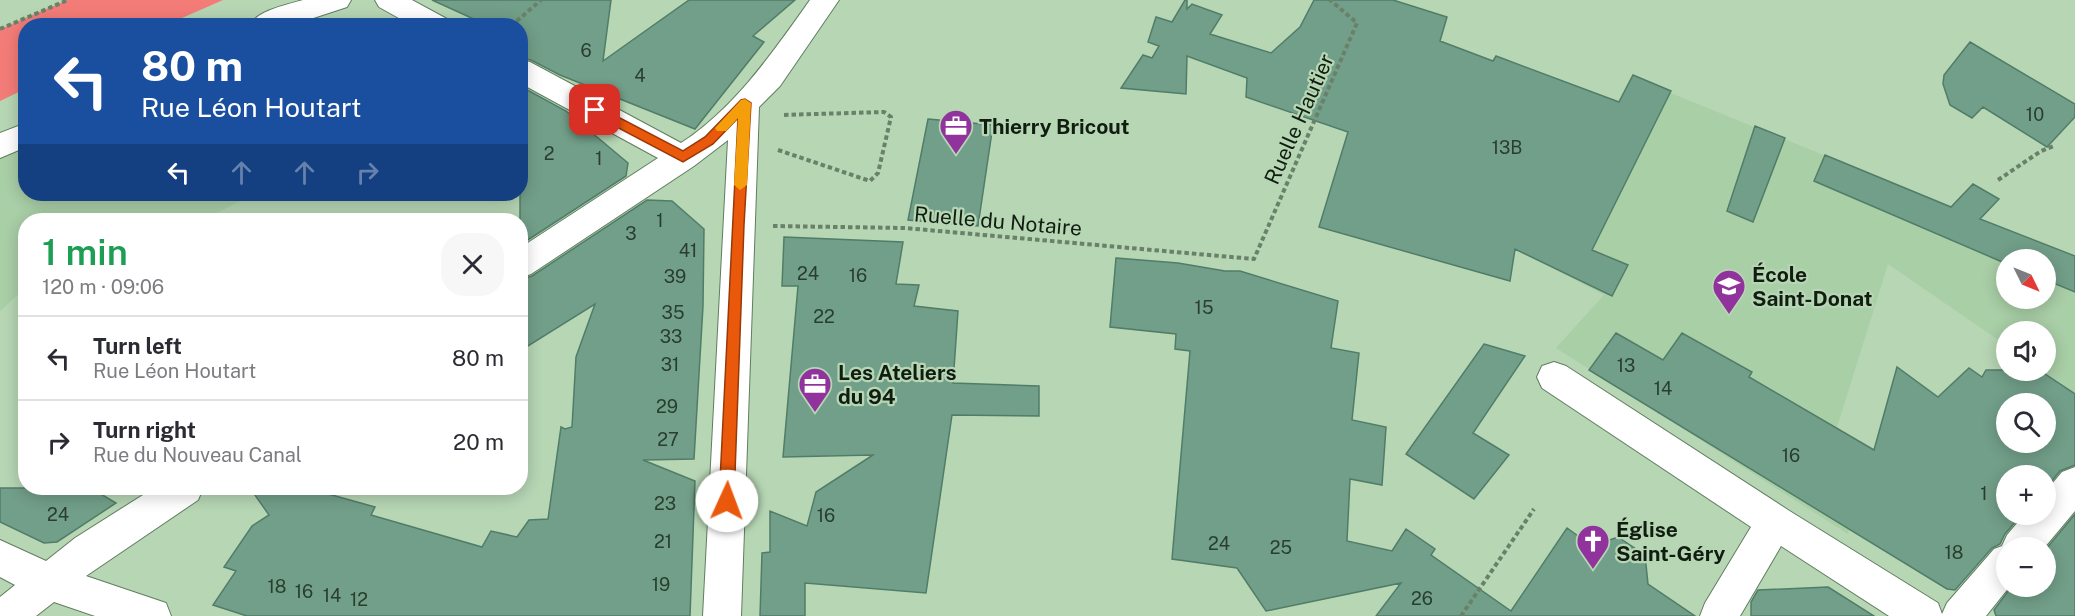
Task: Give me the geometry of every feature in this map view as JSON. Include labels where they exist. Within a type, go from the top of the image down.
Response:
[{"type":"street","points":[[280,18],[337,0]]},
{"type":"street","points":[[389,0],[422,18]]},
{"type":"street","points":[[722,616],[744,122],[770,78],[825,0]]},
{"type":"street","points":[[528,74],[683,158]]},
{"type":"street","points":[[528,260],[709,140],[744,122]]},
{"type":"street","points":[[0,146],[18,138]]},
{"type":"street","points":[[1554,377],[1775,522],[1924,616]]},
{"type":"street","points":[[2029,537],[2075,484]]},
{"type":"street","points":[[6,616],[88,551],[174,495]]},
{"type":"street","points":[[1719,616],[1775,522]]},
{"type":"street","points":[[0,558],[49,582],[152,616]]},
{"type":"street","points":[[1960,616],[1996,575]]},
{"type":"path","points":[[26,18],[68,0]]},
{"type":"path","points":[[520,18],[541,0]]},
{"type":"path","name":"Ruelle Hautier","points":[[1254,259],[1357,23],[1330,0]]},
{"type":"path","points":[[0,29],[18,21]]},
{"type":"path","points":[[884,112],[891,117],[878,174],[870,181],[763,145],[744,122],[884,112]]},
{"type":"path","points":[[1998,180],[2041,151],[2054,146]]},
{"type":"path","name":"Ruelle du Notaire","points":[[738,225],[905,228],[1254,259]]},
{"type":"path","points":[[1461,616],[1534,509]]},
{"type":"shaded area","points":[[67,0],[223,0],[182,18],[25,18]]},
{"type":"shaded area","points":[[18,21],[18,92],[0,101],[0,29]]},
{"type":"shaded area","name":"École Saint-Donat","points":[[1631,77],[2055,249],[1996,249],[1996,309],[2056,309],[2056,249],[2075,257],[2075,394],[2056,381],[2056,321],[1996,321],[1996,338],[1888,264],[1832,443],[1865,462],[1848,534],[1556,348],[1604,295],[1531,257]]},
{"type":"shaded area","points":[[18,137],[18,201],[240,201],[217,213],[18,213],[18,294],[0,311],[0,146]]},
{"type":"building","points":[[432,0],[611,0],[603,61],[689,0],[795,0],[753,36],[764,42],[695,129],[560,75],[528,59],[528,18],[471,18]]},
{"type":"building","points":[[1187,0],[1187,9],[1192,4],[1222,15],[1210,34],[1271,53],[1300,27],[1314,0],[1393,0],[1447,17],[1440,41],[1493,61],[1496,56],[1619,102],[1633,75],[1671,91],[1592,250],[1628,265],[1612,296],[1515,249],[1510,281],[1319,227],[1348,132],[1246,97],[1247,78],[1187,56],[1186,94],[1121,88],[1143,55],[1152,58],[1159,46],[1148,42],[1156,17],[1172,22]]},
{"type":"building","points":[[1970,42],[2075,104],[2075,117],[2047,147],[1983,107],[1972,118],[1950,105],[1943,84],[1944,75]]},
{"type":"building","points":[[528,90],[566,111],[628,163],[626,176],[528,240],[528,213],[520,213],[520,201],[528,201]]},
{"type":"building","points":[[928,119],[993,125],[978,226],[908,220]]},
{"type":"building","points":[[1755,126],[1785,138],[1753,222],[1727,211]]},
{"type":"building","points":[[1825,155],[1951,207],[1973,184],[1999,199],[1980,219],[2075,256],[2075,292],[2056,284],[2056,249],[1996,249],[1996,259],[1814,181]]},
{"type":"building","points":[[647,200],[672,201],[704,229],[703,306],[694,459],[643,460],[695,481],[690,616],[247,616],[213,605],[236,571],[224,567],[252,526],[269,515],[255,495],[332,495],[375,507],[371,515],[482,547],[491,531],[517,537],[529,520],[548,519],[561,427],[565,429],[572,427],[576,357],[595,304],[528,346],[528,277]]},
{"type":"building","points":[[784,237],[903,242],[896,284],[919,285],[914,306],[958,311],[953,383],[1039,386],[1039,416],[952,415],[926,593],[805,583],[805,616],[760,616],[762,553],[770,552],[770,511],[807,526],[816,492],[873,455],[783,457],[798,286],[782,286]]},
{"type":"building","points":[[1116,258],[1240,271],[1338,301],[1331,348],[1359,353],[1352,420],[1386,427],[1382,485],[1350,479],[1347,541],[1392,551],[1406,529],[1435,549],[1431,555],[1511,611],[1567,528],[1592,546],[1618,537],[1645,555],[1648,584],[1695,616],[1376,616],[1401,583],[1266,611],[1237,568],[1172,559],[1190,351],[1175,349],[1176,334],[1110,327]]},
{"type":"building","points":[[1616,333],[1663,360],[1682,333],[1752,372],[1749,377],[1874,450],[1897,367],[1938,397],[1969,368],[1982,377],[1986,370],[1996,370],[1996,381],[2056,381],[2075,394],[2075,465],[2060,471],[2056,476],[2056,465],[1996,465],[1996,525],[2013,525],[2004,537],[1996,537],[1996,546],[1955,590],[1947,589],[1589,370]]},
{"type":"building","points":[[1484,344],[1525,356],[1473,433],[1509,455],[1474,499],[1406,454]]},
{"type":"building","points":[[0,488],[18,488],[18,495],[103,495],[116,503],[57,542],[44,543],[0,522]]},
{"type":"building","points":[[2075,514],[2075,616],[1996,616],[1994,610],[2004,597],[2056,597],[2056,537]]},
{"type":"building","points":[[1828,587],[1874,616],[1751,616],[1751,602],[1758,590]]},
{"type":"slow traffic","points":[[722,128],[745,103],[740,185]]},
{"type":"place","name":"Thierry Bricout","points":[[956,155]]},
{"type":"place","name":"École Saint-Donat","points":[[1729,315]]},
{"type":"place","name":"Les Ateliers du 94","points":[[815,413]]},
{"type":"place","name":"Église Saint-Géry","points":[[1593,570]]},
{"type":"route","points":[[595,110],[683,158],[709,140],[745,103],[727,501]]}]
